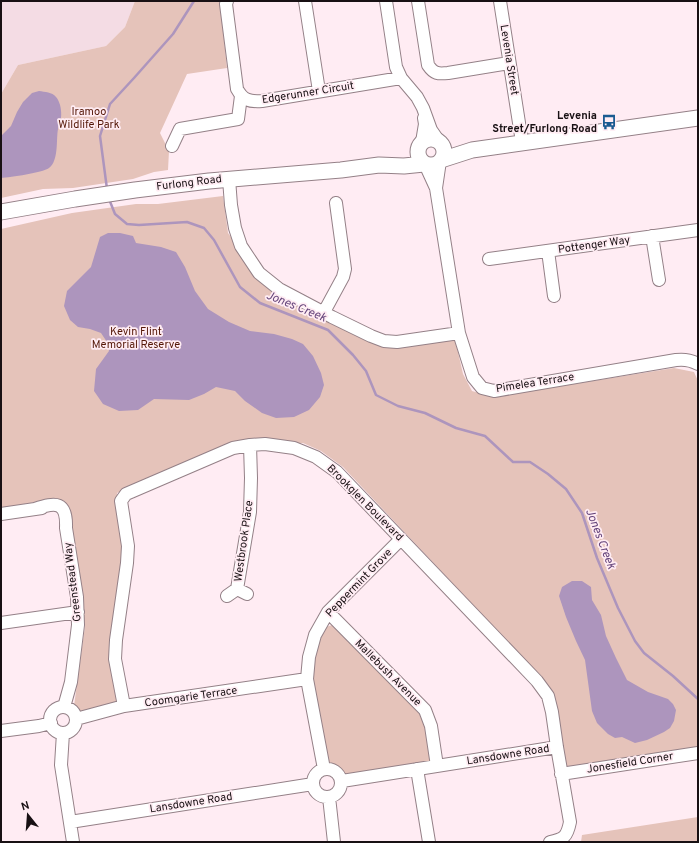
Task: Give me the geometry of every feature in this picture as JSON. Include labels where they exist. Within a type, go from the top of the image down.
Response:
[{"type":"main road","name":"Furlong Road","points":[[1,212],[135,190],[229,179],[311,173],[379,165],[404,166],[433,162],[472,150],[698,118]]},
{"type":"main road","points":[[433,139],[440,144],[444,150],[443,157],[433,162],[420,161],[417,153],[420,146],[425,140],[433,139]]},
{"type":"main road","name":"Furlong Road","points":[[440,144],[472,150]]},
{"type":"main road","name":"Furlong Road","points":[[379,165],[399,158],[420,146]]},
{"type":"street","points":[[172,146],[180,129],[238,119],[241,96],[237,89],[226,4],[227,1]]},
{"type":"street","points":[[305,1],[319,91]]},
{"type":"street","points":[[386,1],[396,67],[401,78],[423,108],[430,130],[440,144]]},
{"type":"street","points":[[418,1],[428,65],[432,70],[438,74],[509,63]]},
{"type":"street","name":"Levenia Street","points":[[500,1],[522,142]]},
{"type":"street","name":"Edgerunner Circuit","points":[[241,96],[248,101],[258,101],[401,78]]},
{"type":"street","points":[[420,146],[425,124],[423,108]]},
{"type":"street","name":"Pimelea Terrace","points":[[433,162],[459,333],[473,377],[482,388],[494,391],[676,360],[689,360],[698,364]]},
{"type":"street","points":[[229,179],[235,228],[241,246],[259,273],[279,288],[371,336],[384,341],[397,342],[459,333]]},
{"type":"street","points":[[324,312],[343,277],[345,269],[336,203]]},
{"type":"street","name":"Pottenger Way","points":[[489,259],[698,230]]},
{"type":"street","points":[[652,236],[659,280]]},
{"type":"street","points":[[548,251],[554,296]]},
{"type":"street","name":"Brookglen Boulevard","points":[[124,706],[115,659],[128,546],[120,502],[126,494],[233,448],[250,444],[265,444],[294,448],[316,457],[337,472],[537,681],[548,696],[570,822],[568,832],[560,840],[550,842]]},
{"type":"street","name":"Westbrook Place","points":[[237,593],[250,512],[250,444]]},
{"type":"street","name":"Greenstead Way","points":[[1,514],[44,508],[53,510],[62,518],[66,528],[77,598],[78,625],[71,682],[64,707]]},
{"type":"street","name":"Peppermint Grove","points":[[324,769],[308,679],[309,657],[315,635],[328,612],[401,539]]},
{"type":"street","points":[[1,623],[78,612]]},
{"type":"street","name":"Mallebush Avenue","points":[[328,612],[425,710],[431,726],[437,766]]},
{"type":"street","name":"Coomgarie Terrace","points":[[76,719],[124,706],[308,679]]},
{"type":"street","points":[[64,707],[72,710],[76,719],[72,730],[63,733],[54,730],[50,723],[50,718],[55,710],[64,707]]},
{"type":"street","points":[[1,731],[50,723]]},
{"type":"street","points":[[63,733],[61,765],[73,842]]},
{"type":"street","name":"Lansdowne Road","points":[[342,781],[556,747]]},
{"type":"street","name":"Jonesfield Corner","points":[[561,774],[698,753]]},
{"type":"street","points":[[329,768],[334,770],[338,773],[342,781],[340,791],[329,797],[319,795],[315,791],[313,784],[313,778],[324,769],[329,768]]},
{"type":"street","points":[[417,769],[429,842]]},
{"type":"street","name":"Lansdowne Road","points":[[70,822],[313,784]]},
{"type":"street","points":[[329,797],[334,842]]},
{"type":"shaded area","points":[[1,1],[135,1],[125,27],[106,46],[18,65],[1,94]]},
{"type":"shaded area","points":[[39,91],[48,92],[54,95],[61,108],[56,155],[52,165],[40,172],[1,178],[1,136],[11,126],[23,102],[32,93]]},
{"type":"shaded area","points":[[108,233],[120,233],[133,236],[136,243],[161,247],[176,252],[185,267],[195,291],[208,309],[229,322],[250,331],[274,334],[303,344],[313,356],[321,373],[324,385],[320,397],[309,410],[294,417],[276,418],[262,413],[245,401],[235,391],[216,387],[189,400],[154,399],[138,410],[119,411],[103,404],[94,391],[96,369],[109,351],[107,342],[101,333],[78,327],[70,320],[64,306],[67,291],[91,267],[100,237]]},
{"type":"shaded area","points":[[572,581],[582,581],[591,587],[592,600],[601,615],[606,636],[627,680],[648,692],[668,699],[673,704],[676,710],[674,721],[670,728],[664,732],[647,740],[635,743],[622,737],[615,738],[608,734],[597,723],[592,711],[585,660],[566,617],[559,596],[562,587]]},
{"type":"green space","name":"Iramoo Wildlife Park","points":[[135,1],[220,1],[227,68],[187,74],[160,133],[169,151],[168,170],[154,172],[133,179],[73,188],[43,189],[1,198],[1,94],[18,65],[106,46],[125,27]]},
{"type":"green space","name":"Kevin Flint Memorial Reserve","points":[[223,196],[228,233],[265,283],[361,335],[455,339],[463,374],[472,391],[493,397],[674,368],[694,372],[698,381],[698,748],[565,768],[543,679],[343,467],[321,451],[303,443],[226,444],[117,493],[124,544],[113,638],[121,703],[79,715],[74,706],[85,626],[65,501],[48,500],[1,508],[1,229],[72,213],[136,204],[158,204]]},
{"type":"green space","points":[[332,625],[338,627],[422,712],[433,762],[345,775],[340,769],[330,764],[326,754],[312,678],[313,656],[320,635],[326,627]]},
{"type":"green space","points":[[698,817],[698,842],[581,842],[582,835]]},
{"type":"waterway","name":"Jones Creek","points":[[107,189],[100,136],[110,104],[173,34],[194,1]]},
{"type":"waterway","name":"Jones Creek","points":[[109,199],[115,214],[127,224],[139,225],[187,222],[204,228],[214,240],[240,287],[260,303],[328,330],[353,355],[366,371],[376,395],[398,406],[425,413],[456,428],[485,436],[513,462],[530,462],[548,474],[566,489],[582,513],[597,558],[618,608],[635,641],[644,653],[673,676],[698,699]]},
{"type":"place","name":"Levenia Street/Furlong Road","points":[[609,122]]}]
